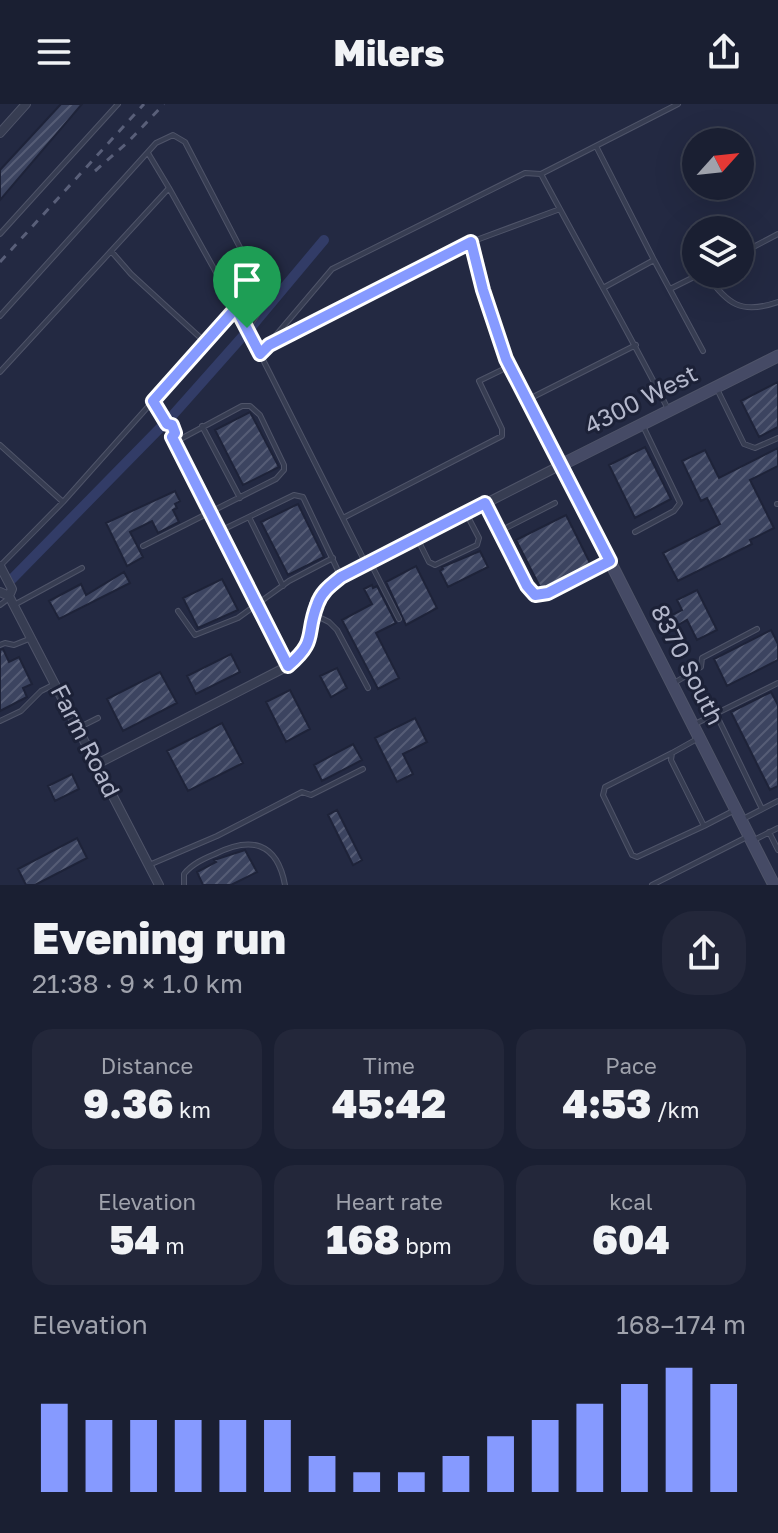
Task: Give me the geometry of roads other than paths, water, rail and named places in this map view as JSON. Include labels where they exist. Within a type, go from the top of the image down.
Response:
[{"type":"street","points":[[0,133],[26,104]]},
{"type":"street","name":"4300 West","points":[[97,764],[288,666],[302,653],[311,636],[317,605],[326,589],[341,577],[778,356]]},
{"type":"street","points":[[174,439],[288,666]]},
{"type":"street","name":"8370 South","points":[[561,465],[750,838],[774,878]]},
{"type":"street","name":"Farm Road","points":[[0,566],[12,589],[11,600],[159,885]]},
{"type":"street","points":[[0,592],[11,600]]},
{"type":"lane","points":[[0,234],[118,104]]},
{"type":"lane","points":[[260,354],[332,269],[525,173],[541,174],[678,104]]},
{"type":"lane","points":[[0,316],[148,152],[164,137],[173,135],[185,142],[259,284],[262,302],[259,315],[247,328]]},
{"type":"lane","points":[[596,146],[703,351]]},
{"type":"lane","points":[[148,152],[247,328],[343,518],[399,619]]},
{"type":"lane","points":[[541,174],[669,411]]},
{"type":"lane","points":[[0,372],[169,188]]},
{"type":"lane","points":[[269,345],[471,242],[560,209]]},
{"type":"lane","points":[[754,247],[778,234]]},
{"type":"lane","points":[[471,242],[496,335],[561,465]]},
{"type":"lane","points":[[111,251],[131,274],[205,342]]},
{"type":"lane","points":[[603,288],[654,260]]},
{"type":"lane","points":[[670,290],[682,284]]},
{"type":"lane","points":[[716,288],[728,301],[749,310],[778,302]]},
{"type":"lane","points":[[0,566],[63,502],[236,308]]},
{"type":"lane","points":[[527,400],[636,345]]},
{"type":"lane","points":[[343,518],[502,436],[502,429],[479,381],[510,366]]},
{"type":"lane","points":[[716,387],[744,444],[755,448],[778,438]]},
{"type":"lane","points":[[153,401],[167,424],[172,425],[174,439]]},
{"type":"lane","points":[[143,546],[276,479],[284,470],[260,415],[250,406],[245,405],[174,439]]},
{"type":"lane","points":[[635,532],[674,511],[680,503],[642,424]]},
{"type":"lane","points":[[202,426],[240,498]]},
{"type":"lane","points":[[0,445],[63,502]]},
{"type":"lane","points":[[220,531],[294,495],[303,497],[341,577]]},
{"type":"lane","points":[[485,503],[527,586],[535,595],[548,593],[610,561]]},
{"type":"lane","points":[[500,531],[555,503]]},
{"type":"lane","points":[[417,538],[429,562],[435,565],[477,545],[479,538],[466,513]]},
{"type":"lane","points":[[249,517],[283,586]]},
{"type":"lane","points":[[178,611],[195,635],[238,618],[283,586],[333,558]]},
{"type":"lane","points":[[0,605],[82,568]]},
{"type":"lane","points":[[315,615],[337,630],[368,688]]},
{"type":"lane","points":[[672,684],[701,667],[702,658],[757,629]]},
{"type":"lane","points":[[0,645],[14,645],[32,639]]},
{"type":"lane","points":[[0,721],[21,711],[41,691],[56,683]]},
{"type":"lane","points":[[693,725],[778,683]]},
{"type":"lane","points":[[716,714],[762,809]]},
{"type":"lane","points":[[78,728],[98,718]]},
{"type":"lane","points":[[699,737],[605,787],[603,795],[632,855],[637,857],[704,826],[762,809],[778,801]]},
{"type":"lane","points":[[672,753],[671,760],[704,826]]},
{"type":"lane","points":[[149,865],[206,841],[302,792],[311,795],[363,769]]},
{"type":"lane","points":[[652,885],[750,838],[778,828]]},
{"type":"lane","points":[[769,832],[778,850]]},
{"type":"lane","points":[[184,885],[184,874],[190,866],[238,844],[251,843],[261,845],[275,861],[285,885]]},
{"type":"waterway","points":[[252,326],[324,240]]},
{"type":"waterway","points":[[172,416],[243,336]]},
{"type":"waterway","points":[[12,579],[163,425]]},
{"type":"railway","points":[[0,262],[144,104]]},
{"type":"railway","points":[[95,171],[164,104]]}]
